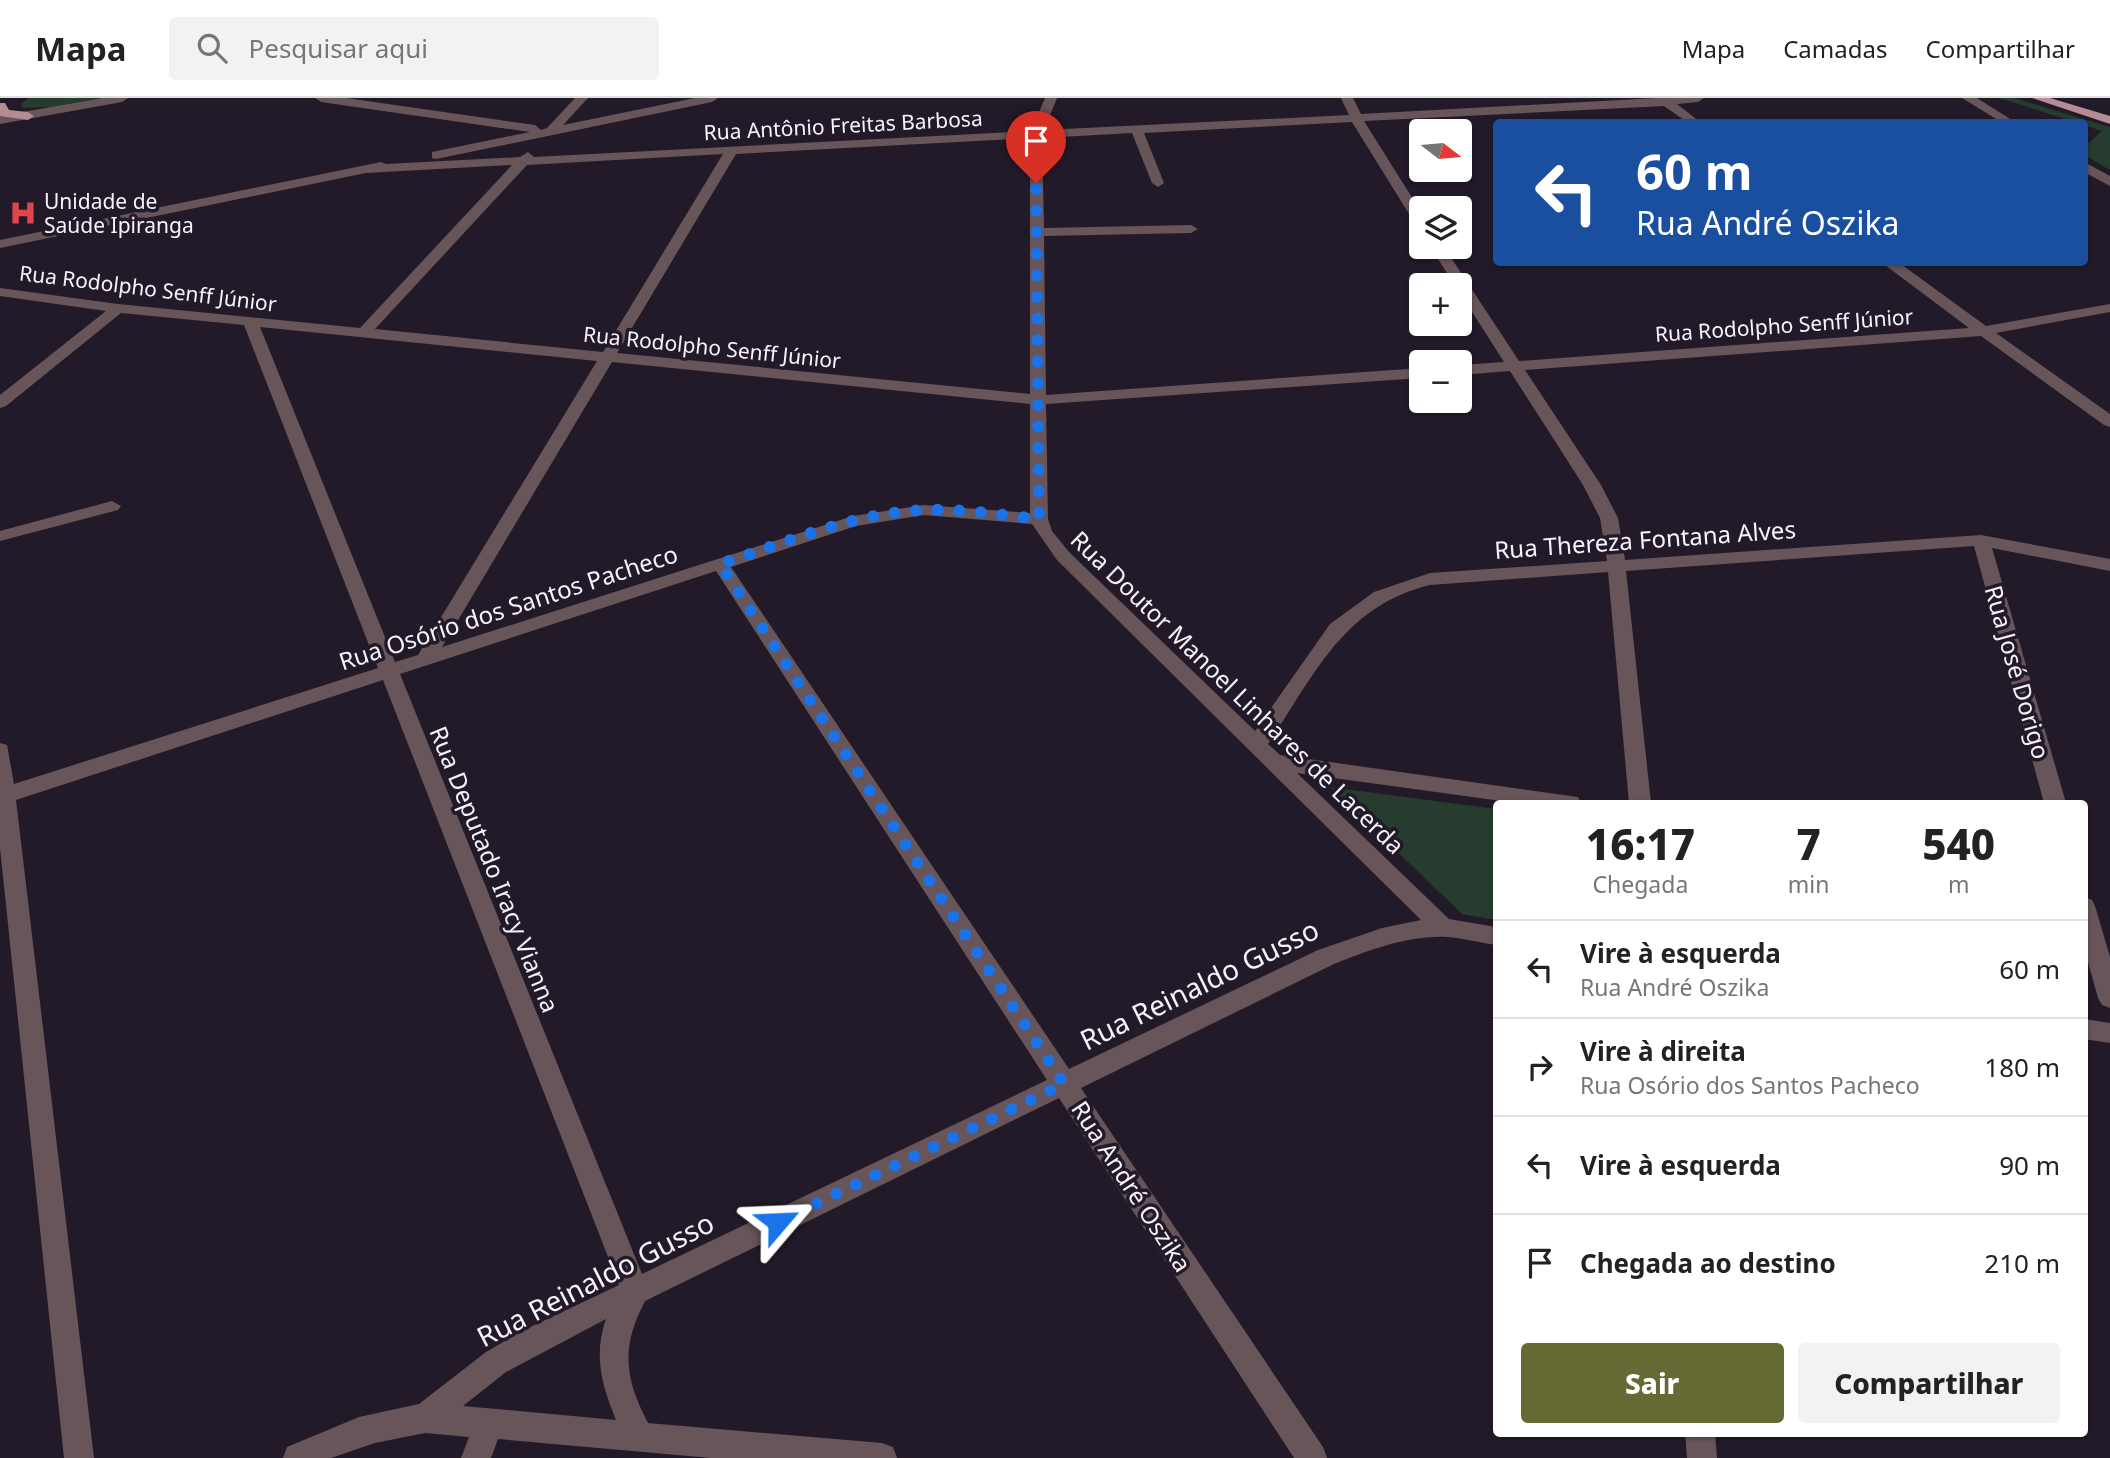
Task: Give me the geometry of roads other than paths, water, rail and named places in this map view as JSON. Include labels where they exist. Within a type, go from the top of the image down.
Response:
[{"type":"main road","points":[[2038,98],[2110,120]]},
{"type":"main road","points":[[4,105],[4,113],[28,116]]},
{"type":"street","points":[[0,120],[122,98]]},
{"type":"street","points":[[321,98],[551,131]]},
{"type":"street","points":[[363,333],[582,98]]},
{"type":"street","points":[[0,244],[712,98]]},
{"type":"street","points":[[1039,519],[1036,135],[1051,98]]},
{"type":"street","points":[[1348,98],[1356,118],[1409,203]]},
{"type":"street","name":"Rua Antônio Freitas Barbosa","points":[[366,169],[1698,98]]},
{"type":"street","points":[[1968,98],[2004,119]]},
{"type":"street","points":[[1663,100],[1690,119]]},
{"type":"street","points":[[1137,130],[1158,183]]},
{"type":"street","points":[[425,659],[732,150]]},
{"type":"street","points":[[2088,168],[2110,182]]},
{"type":"street","points":[[1037,232],[1191,229]]},
{"type":"street","points":[[1445,259],[1602,501],[1614,538],[1618,566],[1640,800]]},
{"type":"street","points":[[1894,266],[2110,422]]},
{"type":"street","name":"Rua Rodolpho Senff Júnior","points":[[0,292],[118,308],[1038,400],[1409,374]]},
{"type":"street","points":[[0,403],[118,308]]},
{"type":"street","name":"Rua Rodolpho Senff Júnior","points":[[1472,369],[1983,331],[2110,308]]},
{"type":"street","name":"Rua Deputado Iracy Vianna","points":[[250,321],[635,1291]]},
{"type":"street","points":[[0,536],[112,506]]},
{"type":"street","name":"Rua Osório dos Santos Pacheco","points":[[3,796],[853,520],[902,511],[954,511],[1039,519]]},
{"type":"street","name":"Rua Doutor Manoel Linhares de Lacerda","points":[[1039,519],[1052,544],[1443,928]]},
{"type":"street","name":"Rua Thereza Fontana Alves","points":[[1256,745],[1337,628],[1378,596],[1401,585],[1430,579],[1981,540],[2110,565]]},
{"type":"street","name":"Rua José Dorigo","points":[[1981,540],[2054,800]]},
{"type":"street","name":"Rua André Oszika","points":[[720,564],[1312,1458]]},
{"type":"street","points":[[0,750],[3,796],[79,1458]]},
{"type":"street","points":[[1273,762],[1548,800]]},
{"type":"street","points":[[2088,920],[2110,998]]},
{"type":"street","name":"Rua Reinaldo Gusso","points":[[425,1419],[496,1362],[532,1341],[1326,957],[1393,935],[1443,928],[1493,936]]},
{"type":"street","points":[[2088,1030],[2110,1033]]},
{"type":"street","points":[[635,1291],[617,1327],[613,1351],[617,1384],[627,1414],[640,1437]]},
{"type":"street","points":[[298,1458],[352,1433],[391,1422],[425,1419],[882,1458]]},
{"type":"street","points":[[476,1458],[488,1424]]},
{"type":"place","name":"Unidade de Saúde Ipiranga","points":[[23,213]]}]
